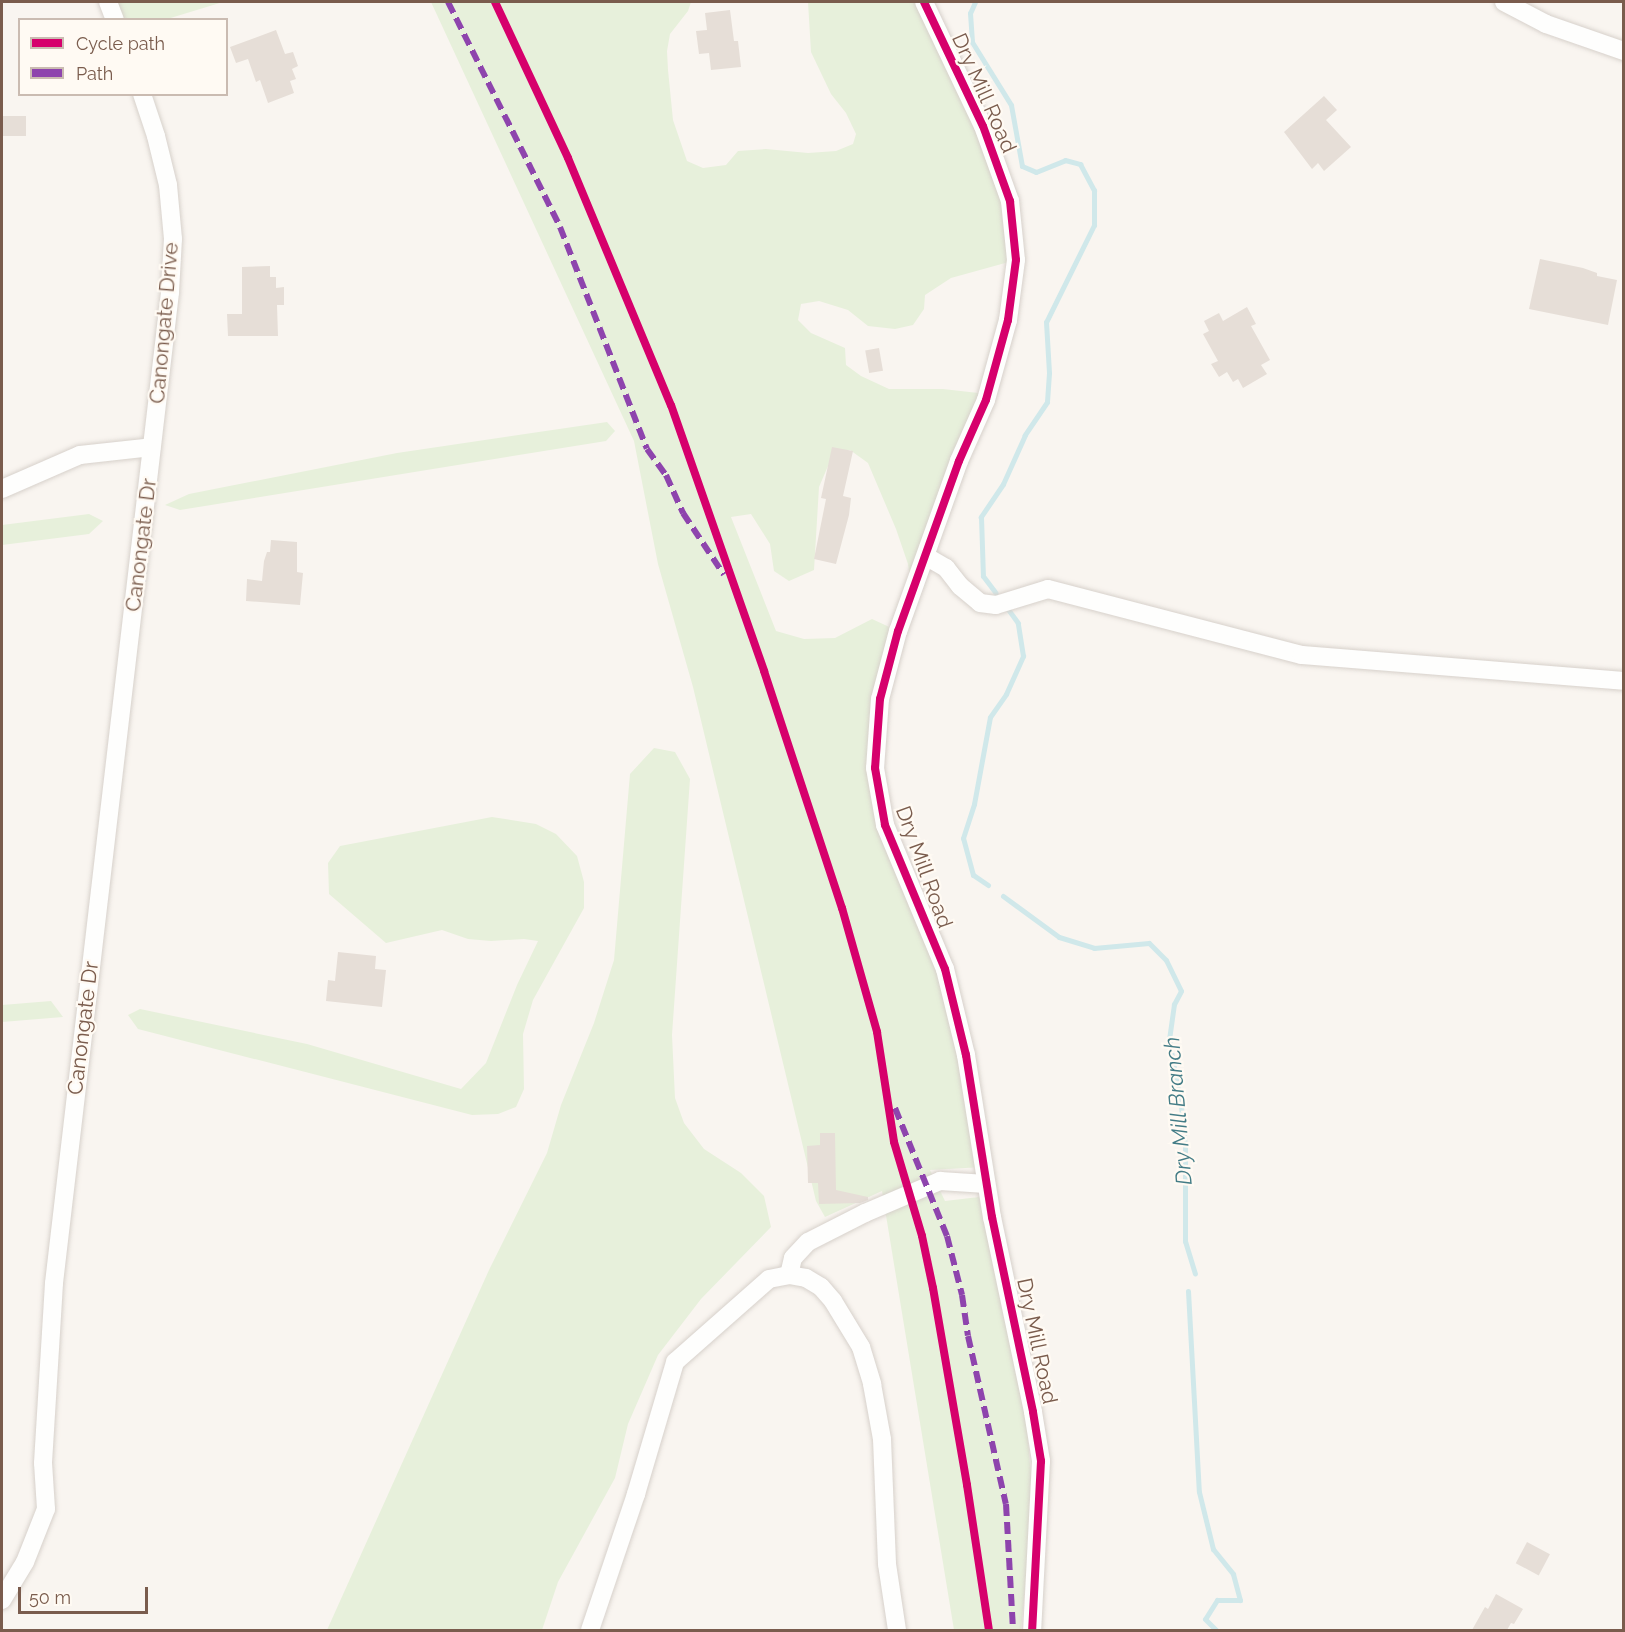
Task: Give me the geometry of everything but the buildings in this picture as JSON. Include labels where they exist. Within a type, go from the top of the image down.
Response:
[{"type":"street","points":[[108,2],[114,18]]},
{"type":"street","name":"Dry Mill Road","points":[[924,2],[983,126],[1010,201],[1016,260],[1008,320],[986,400],[959,461],[927,557],[902,620],[880,699],[875,768],[885,825],[945,969],[966,1055],[986,1184],[1034,1412],[1041,1461],[1032,1630]]},
{"type":"street","points":[[1504,2],[1546,24],[1623,51]]},
{"type":"street","name":"Canongate Drive","points":[[143,96],[163,160],[172,239],[170,292],[152,447]]},
{"type":"street","points":[[2,489],[80,454],[152,447]]},
{"type":"street","name":"Canongate Dr","points":[[2,1600],[25,1562],[46,1509],[43,1463],[54,1283],[152,447]]},
{"type":"street","points":[[927,557],[946,568],[960,586],[980,603],[996,605],[1048,589],[1302,655],[1623,681]]},
{"type":"street","points":[[789,1275],[793,1258],[808,1242],[865,1214],[940,1180],[986,1184]]},
{"type":"street","points":[[590,1630],[636,1494],[675,1362],[769,1279],[789,1275],[806,1278],[821,1287],[833,1301],[861,1347],[872,1384],[882,1439],[887,1564],[897,1630]]},
{"type":"green space","points":[[115,2],[223,2],[171,18],[121,18]]},
{"type":"green space","points":[[431,2],[691,2],[688,11],[670,34],[667,51],[668,70],[673,120],[687,161],[703,168],[726,165],[738,151],[766,149],[808,153],[836,151],[853,144],[856,134],[846,113],[831,94],[811,52],[808,2],[924,2],[983,126],[1016,260],[951,278],[925,295],[924,309],[913,325],[895,329],[868,326],[848,310],[819,301],[801,304],[798,320],[811,333],[845,348],[846,365],[861,376],[889,389],[943,389],[987,394],[912,594],[908,564],[868,463],[850,450],[834,452],[819,487],[814,570],[789,581],[774,571],[770,544],[751,514],[731,517],[776,631],[804,639],[835,638],[872,619],[898,631],[880,699],[885,825],[945,970],[983,1167],[930,1170],[945,1201],[979,1197],[1026,1413],[1033,1503],[1021,1630],[954,1630],[882,1191],[825,1217],[816,1201],[693,687],[658,564],[634,441]]},
{"type":"green space","points":[[607,422],[615,431],[606,441],[180,510],[165,505],[189,494],[397,453]]},
{"type":"green space","points":[[89,514],[103,521],[89,534],[2,545],[2,525]]},
{"type":"green space","points":[[654,748],[675,752],[690,779],[672,1035],[675,1098],[684,1123],[704,1149],[741,1173],[764,1196],[771,1227],[701,1299],[658,1355],[628,1424],[615,1478],[558,1582],[542,1630],[327,1630],[489,1270],[547,1153],[561,1105],[594,1023],[614,960],[630,774]]},
{"type":"green space","points":[[492,817],[536,824],[556,834],[577,856],[584,882],[584,908],[533,1000],[523,1034],[524,1089],[516,1107],[498,1114],[472,1115],[138,1029],[128,1015],[140,1009],[307,1044],[461,1089],[486,1063],[517,985],[538,941],[468,939],[442,930],[386,943],[329,894],[328,863],[340,846]]},
{"type":"green space","points":[[51,1001],[63,1017],[2,1022],[2,1005]]},
{"type":"waterway","name":"Dry Mill Branch","points":[[975,2],[970,13],[972,42],[1011,105],[1022,166],[1036,172],[1065,160],[1080,164],[1094,190],[1094,225],[1046,322],[1049,373],[1047,402],[1025,435],[1003,484],[981,517],[983,576],[996,593]]},
{"type":"waterway","name":"Dry Mill Branch","points":[[988,885],[973,875],[963,838],[974,804],[990,717],[1006,694],[1023,656],[1018,623],[1007,608]]},
{"type":"waterway","name":"Dry Mill Branch","points":[[1003,896],[1059,937],[1094,948],[1149,943],[1166,960],[1181,991],[1174,1004],[1169,1040],[1181,1106],[1185,1147],[1185,1241],[1195,1273]]},
{"type":"waterway","name":"Dry Mill Branch","points":[[1188,1291],[1199,1492],[1213,1549],[1233,1574],[1240,1600],[1217,1600],[1205,1619],[1216,1630]]},
{"type":"marked path","points":[[448,2],[560,227],[647,449],[666,475],[683,513],[724,575]]},
{"type":"marked path","points":[[895,1108],[947,1236],[962,1295],[968,1336],[1006,1504],[1013,1630]]},
{"type":"cycle path","points":[[495,2],[568,158],[671,405],[764,671],[842,908],[877,1032],[894,1142],[922,1236],[933,1288],[989,1630]]},
{"type":"cycle path","points":[[924,2],[983,126],[1010,201],[1016,260],[1008,320],[986,400],[959,461],[898,631],[880,699],[875,768],[885,825],[945,969],[966,1055],[992,1217],[1033,1412],[1041,1461],[1032,1630]]}]
